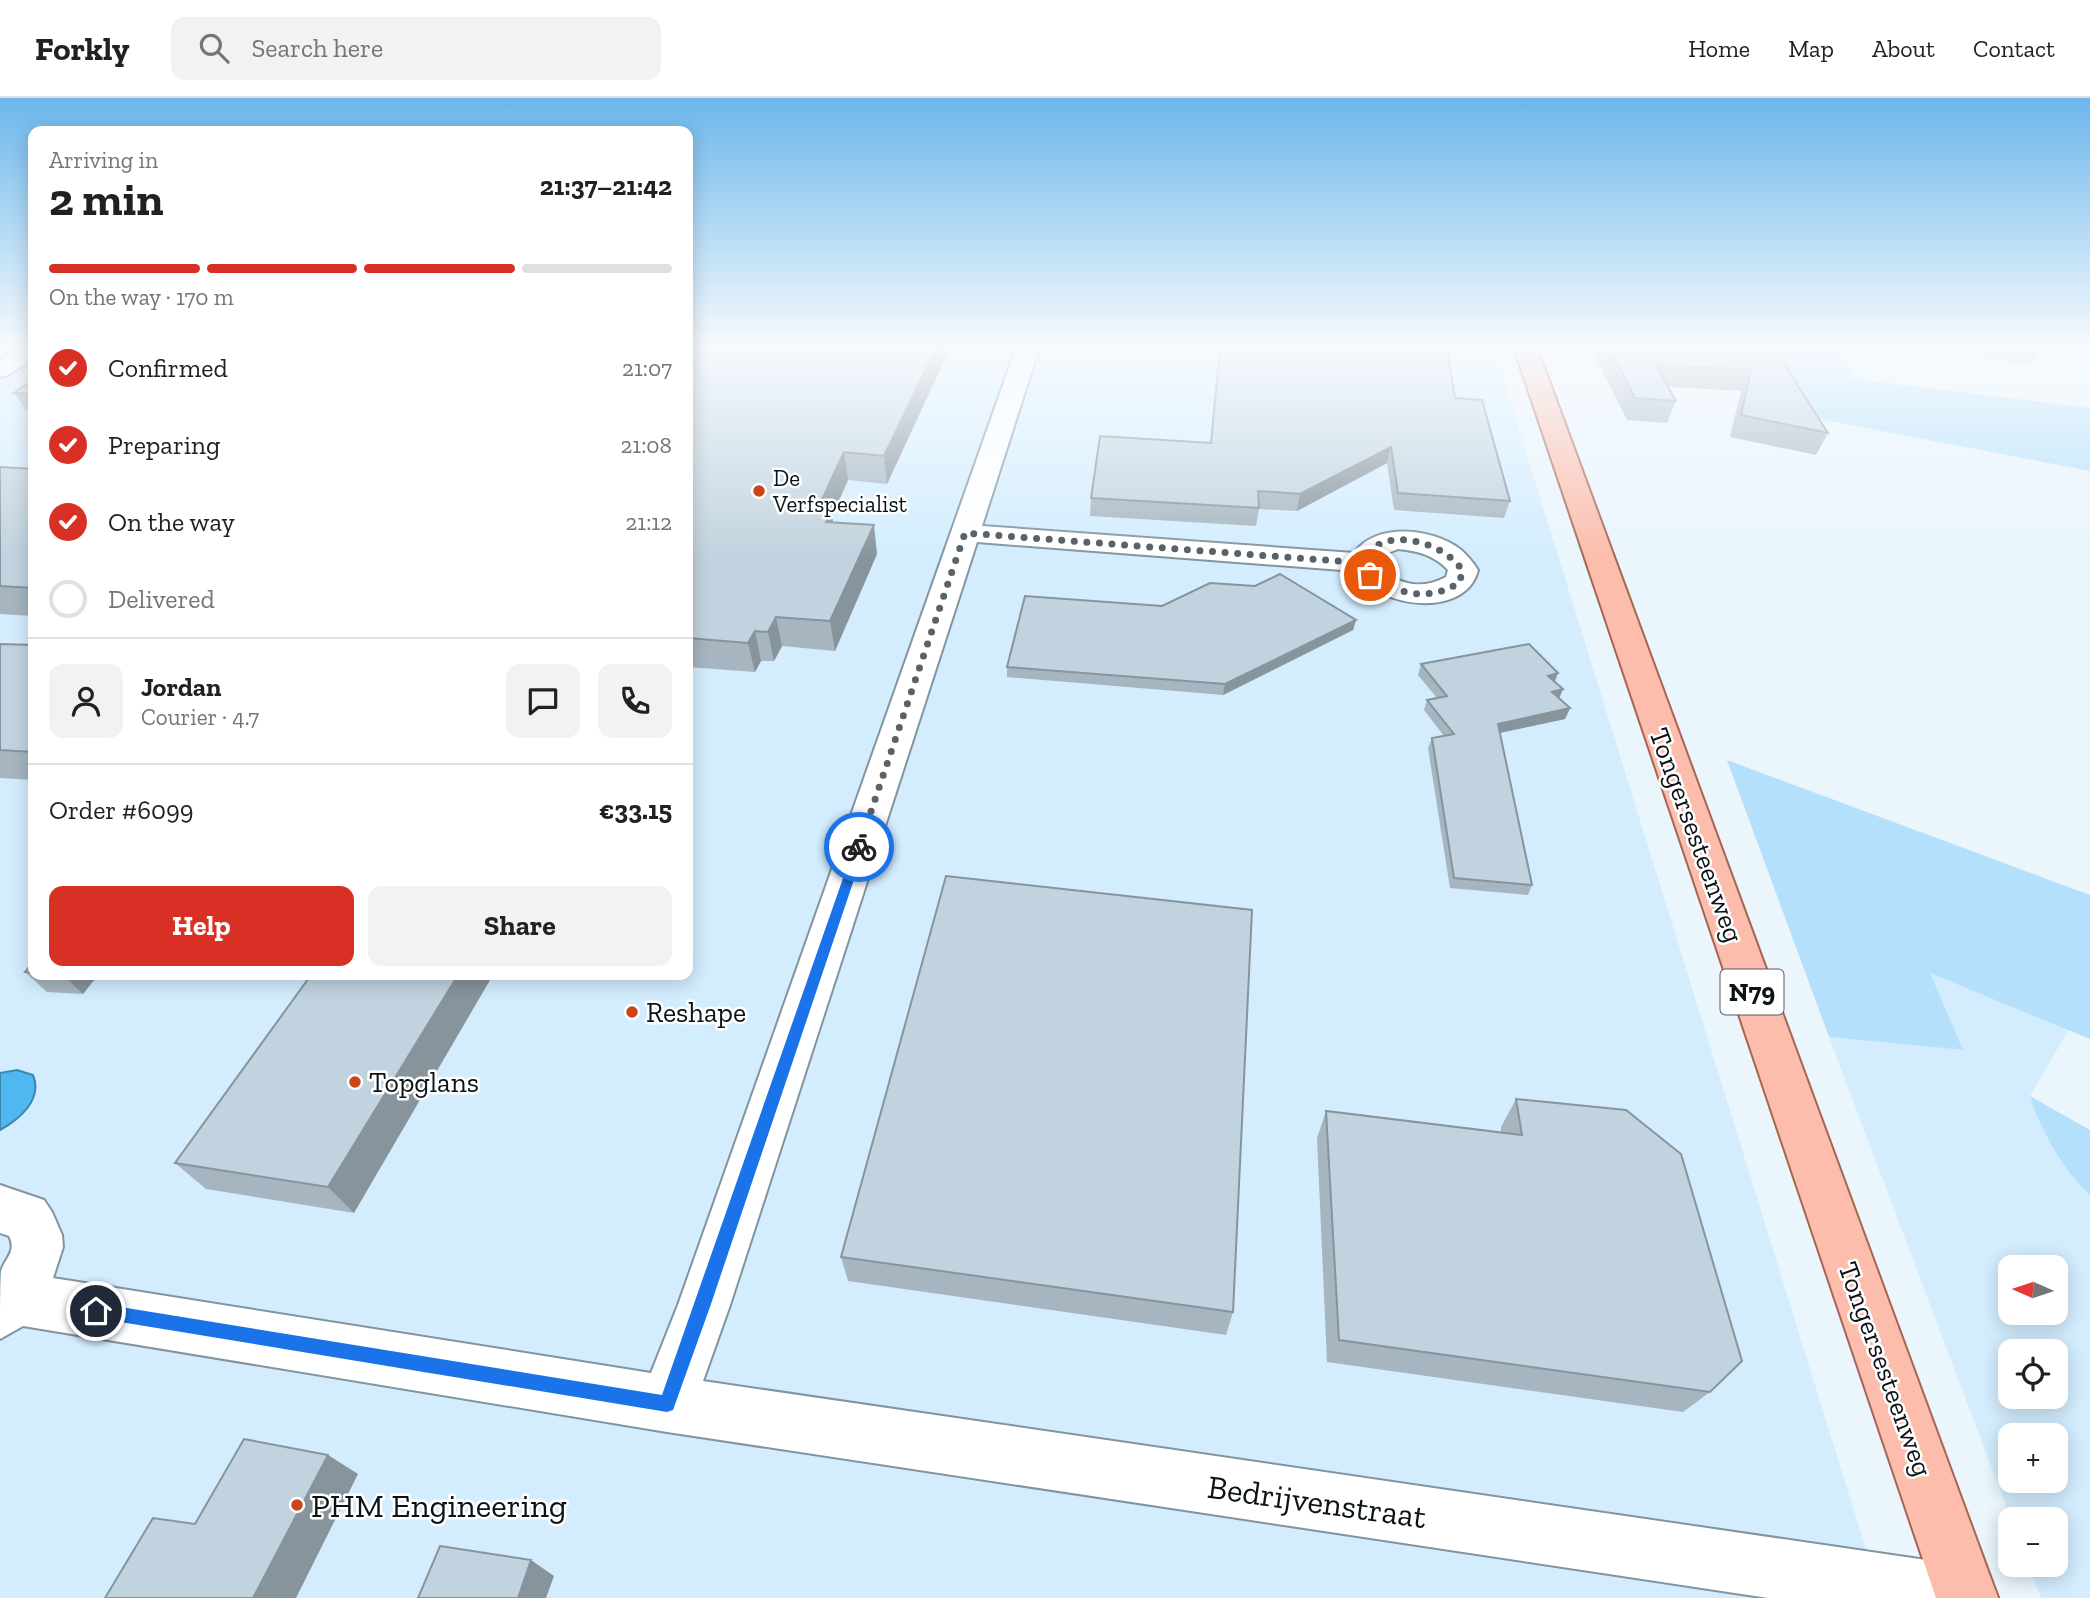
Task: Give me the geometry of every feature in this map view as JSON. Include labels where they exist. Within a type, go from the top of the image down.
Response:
[{"type":"main road","name":"Tongersesteenweg","points":[[1550,418],[1967,1597]]},
{"type":"street","points":[[667,1404],[704,1304],[1004,418]]},
{"type":"street","points":[[965,533],[1364,563]]},
{"type":"street","name":"Bedrijvenstraat","points":[[0,1209],[26,1217],[37,1237],[33,1266],[7,1305],[1967,1597]]},
{"type":"shaded area","points":[[0,418],[28,418],[28,980],[693,980],[693,418],[1515,418],[1881,1598],[0,1598]]},
{"type":"shaded area","points":[[1814,418],[2090,418],[2090,471]]},
{"type":"shaded area","points":[[1727,760],[2090,895],[2090,1039],[1930,973],[1963,1050],[1829,1037]]},
{"type":"shaded area","points":[[1929,972],[2069,1029],[2030,1096],[2060,1157],[2090,1195],[2090,1598],[2041,1598],[2033,1577],[2068,1577],[2068,1507],[2006,1507],[2001,1493],[2068,1493],[2068,1423],[1998,1423],[1998,1485],[1829,1037],[1962,1050]]},
{"type":"shaded area","points":[[2030,1096],[2090,1130],[2090,1195],[2071,1175],[2054,1149]]},
{"type":"water","points":[[17,1070],[33,1075],[35,1092],[22,1114],[0,1130],[0,1073]]},
{"type":"building","points":[[693,418],[902,418],[884,456],[844,452],[817,510],[831,511],[826,522],[874,525],[830,621],[776,617],[768,632],[755,631],[748,643],[693,638]]},
{"type":"building","points":[[1213,418],[1487,418],[1510,501],[1398,493],[1391,447],[1300,494],[1258,491],[1259,508],[1091,498],[1100,436],[1211,443]]},
{"type":"building","points":[[1756,418],[1818,418],[1828,433]]},
{"type":"building","points":[[0,467],[28,469],[28,588],[0,586]]},
{"type":"building","points":[[1280,574],[1356,620],[1225,684],[1007,667],[1025,596],[1162,606],[1210,583],[1255,586]]},
{"type":"building","points":[[0,644],[28,645],[28,752],[0,750]]},
{"type":"building","points":[[1529,644],[1558,673],[1548,676],[1563,689],[1552,692],[1570,708],[1498,724],[1532,885],[1454,878],[1432,738],[1454,734],[1427,700],[1447,696],[1421,664]]},
{"type":"building","points":[[946,876],[1252,910],[1233,1312],[841,1257]]},
{"type":"building","name":"Topglans","points":[[307,980],[455,980],[328,1187],[175,1163]]},
{"type":"building","points":[[1516,1099],[1626,1110],[1681,1154],[1742,1361],[1710,1392],[1339,1340],[1326,1111],[1522,1135]]},
{"type":"building","points":[[244,1439],[328,1455],[253,1598],[105,1598],[153,1518],[195,1524]]},
{"type":"building","points":[[440,1546],[531,1560],[518,1598],[418,1598]]},
{"type":"way so far","points":[[859,847],[965,533],[1364,563],[1367,552],[1380,544],[1398,540],[1420,542],[1440,548],[1455,558],[1462,570],[1460,582],[1448,590],[1428,594],[1406,593],[1385,586],[1370,575]]},
{"type":"place","name":"De Verfspecialist","points":[[759,491]]},
{"type":"place","name":"Reshape","points":[[632,1012]]},
{"type":"place","name":"Topglans","points":[[355,1082]]},
{"type":"place","name":"PHM Engineering","points":[[297,1505]]},
{"type":"route","points":[[96,1311],[667,1404],[704,1304],[859,847]]}]
